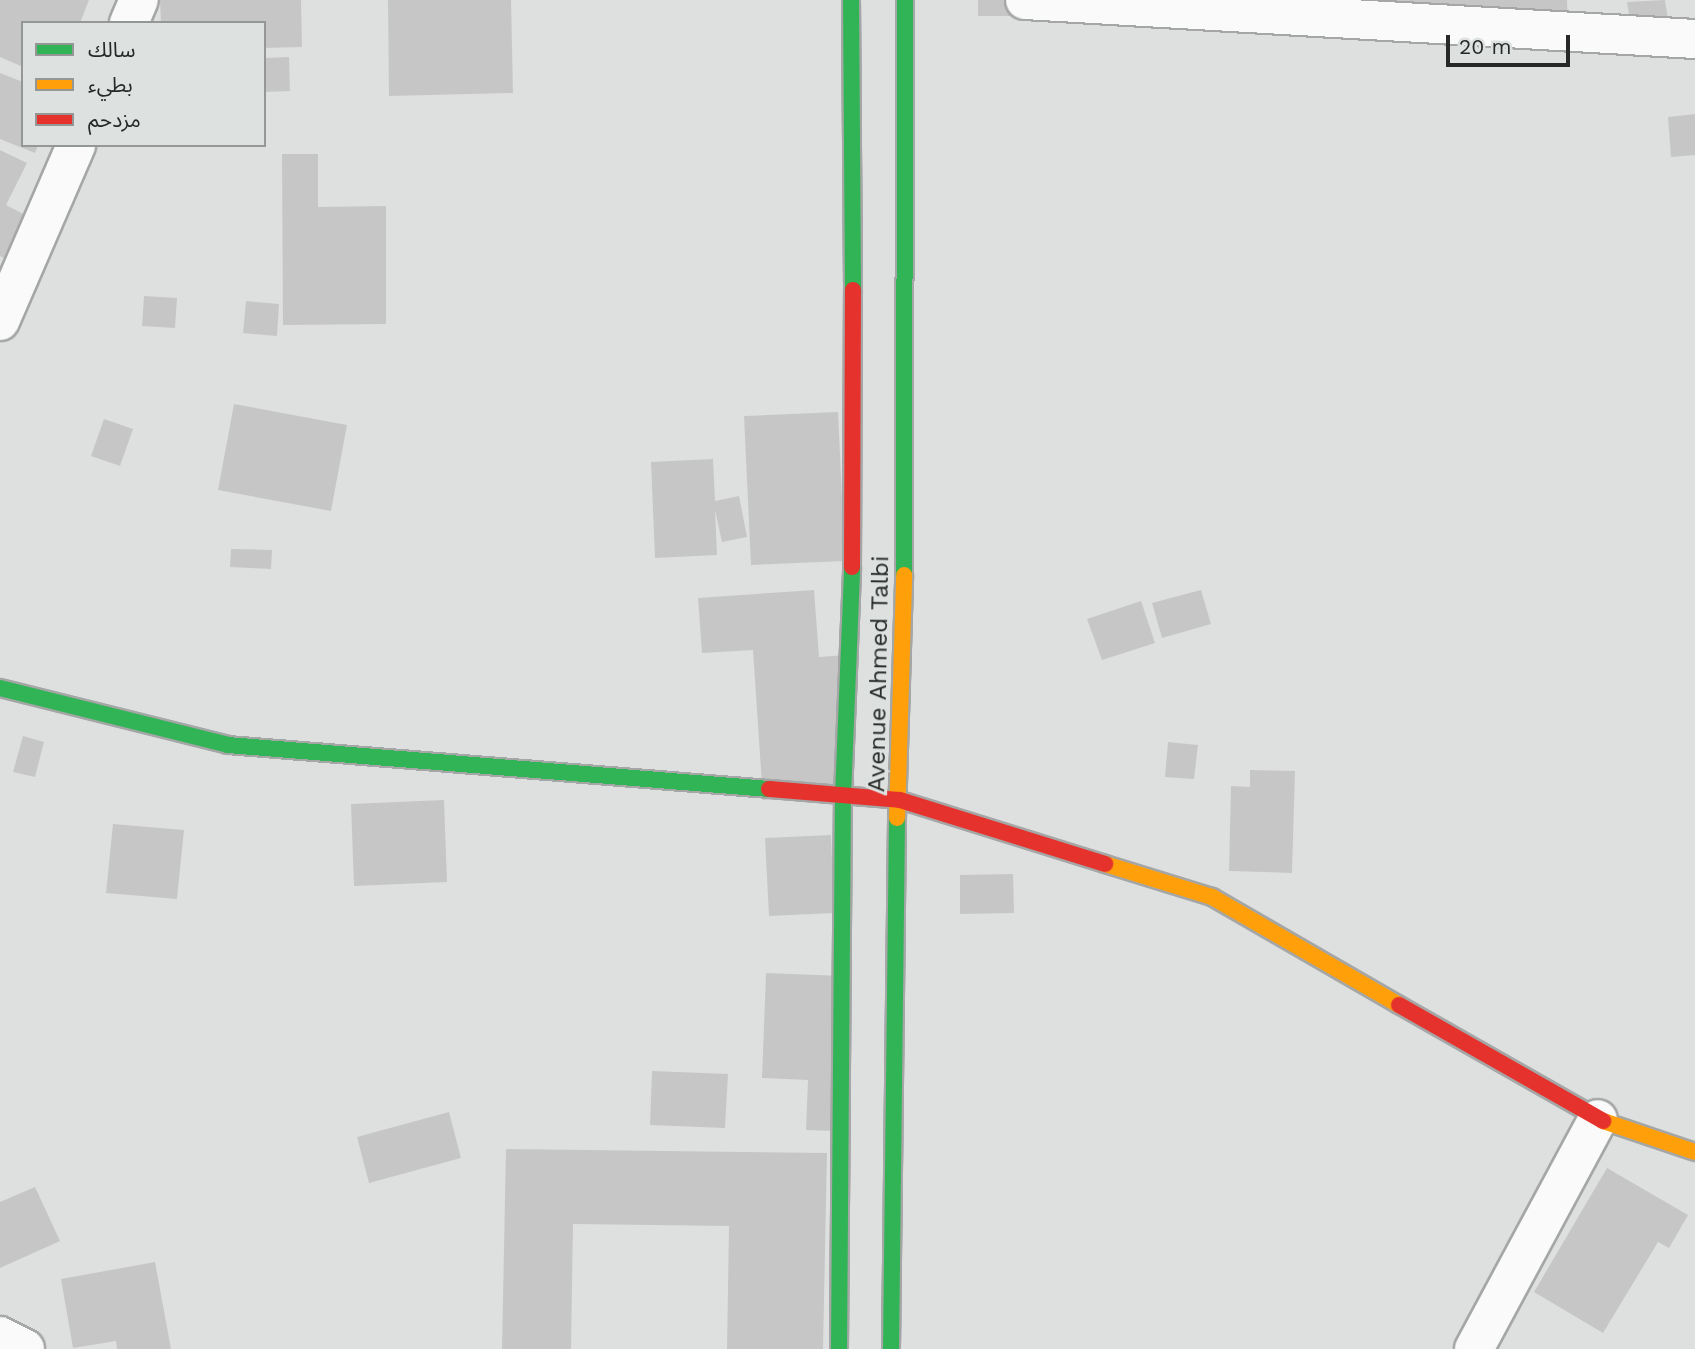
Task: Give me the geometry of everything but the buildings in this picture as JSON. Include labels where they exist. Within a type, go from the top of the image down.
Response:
[{"type":"main road","points":[[839,1349],[843,796],[853,520],[851,0]]},
{"type":"main road","name":"Avenue Ahmed Talbi","points":[[891,1349],[904,640],[905,0]]},
{"type":"main road","points":[[0,688],[228,745],[900,800],[1212,897],[1598,1119],[1695,1152]]},
{"type":"street","points":[[130,21],[139,0]]},
{"type":"street","points":[[1025,0],[1695,40]]},
{"type":"street","points":[[0,321],[75,147]]},
{"type":"street","points":[[1474,1349],[1598,1119]]},
{"type":"street","points":[[0,1336],[25,1349]]},
{"type":"traffic: fast","points":[[851,0],[853,290]]},
{"type":"traffic: fast","points":[[904,575],[905,0]]},
{"type":"traffic: fast","points":[[839,1349],[843,796],[852,567]]},
{"type":"traffic: fast","points":[[0,688],[228,745],[769,789]]},
{"type":"traffic: fast","points":[[891,1349],[897,818]]},
{"type":"traffic: slow","points":[[897,818],[904,575]]},
{"type":"traffic: slow","points":[[1105,864],[1212,897],[1399,1005]]},
{"type":"traffic: slow","points":[[1603,1121],[1695,1152]]},
{"type":"traffic: jam","points":[[852,567],[853,290]]},
{"type":"traffic: jam","points":[[769,789],[900,800],[1105,864]]},
{"type":"traffic: jam","points":[[1399,1005],[1603,1121]]}]
